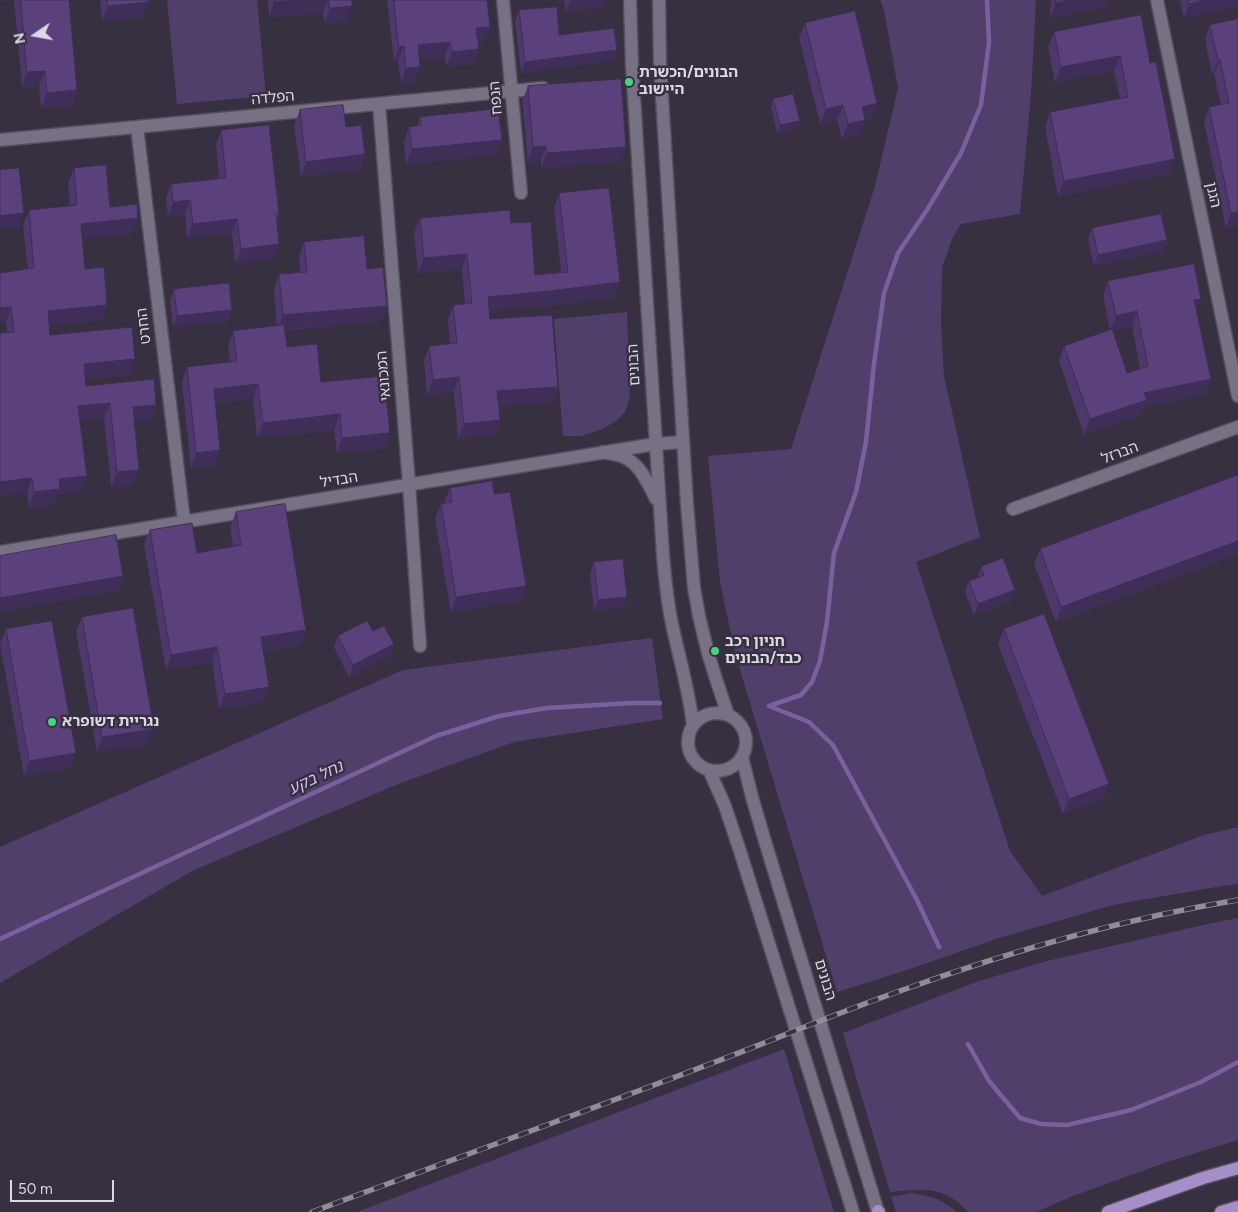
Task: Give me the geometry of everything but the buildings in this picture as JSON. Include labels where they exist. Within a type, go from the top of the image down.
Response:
[{"type":"main road","points":[[1108,1212],[1203,1178],[1238,1168]]},
{"type":"main road","points":[[1221,1212],[1238,1207]]},
{"type":"street","name":"הנפח","points":[[503,0],[521,193]]},
{"type":"street","name":"הבונים","points":[[630,0],[632,65],[655,444],[666,592],[671,622],[690,701],[693,725]]},
{"type":"street","points":[[659,0],[660,64],[683,442],[694,588],[708,653],[728,715]]},
{"type":"street","name":"הגנן","points":[[1157,0],[1238,396]]},
{"type":"street","name":"הפלדה","points":[[0,140],[550,88]]},
{"type":"street","name":"המכונאי","points":[[379,104],[410,484],[420,646]]},
{"type":"street","name":"החרט","points":[[137,127],[184,521]]},
{"type":"street","name":"הברזל","points":[[1013,509],[1238,428]]},
{"type":"street","name":"הבדיל","points":[[0,552],[603,452],[683,442]]},
{"type":"street","points":[[603,452],[624,457],[636,466],[646,478],[659,506]]},
{"type":"street","points":[[719,712],[728,715],[743,728],[746,738],[742,757],[728,769],[710,770],[694,760],[689,752],[689,733],[693,725],[700,718],[719,712]]},
{"type":"street","name":"הבונים","points":[[742,757],[759,821],[878,1212]]},
{"type":"street","points":[[710,770],[725,806],[740,851],[853,1212]]},
{"type":"shaded area","points":[[167,0],[257,0],[266,96],[177,104]]},
{"type":"shaded area","points":[[880,0],[1036,0],[1031,94],[1020,214],[961,224],[953,237],[942,267],[941,322],[944,376],[980,537],[916,562],[1010,851],[1042,896],[1204,835],[1238,827],[1238,884],[1113,905],[999,938],[837,992],[735,653],[720,582],[708,456],[791,449],[875,186],[898,88],[884,10]]},
{"type":"shaded area","points":[[627,312],[630,396],[625,412],[616,421],[600,430],[581,436],[563,436],[554,319]]},
{"type":"shaded area","points":[[652,638],[663,719],[514,742],[401,783],[194,870],[0,983],[0,847],[403,670]]},
{"type":"shaded area","points":[[1238,918],[1238,1140],[1167,1162],[1073,1196],[1036,1212],[968,1212],[959,1203],[941,1193],[922,1190],[890,1192],[843,1033],[979,981],[1047,961]]},
{"type":"shaded area","points":[[784,1049],[834,1212],[357,1212]]},
{"type":"shaded area","points":[[911,1193],[936,1199],[957,1212],[896,1212],[891,1197]]},
{"type":"waterway","points":[[769,706],[801,695],[812,682],[820,661],[827,622],[834,553],[856,492],[866,442],[884,293],[898,253],[927,210],[961,153],[981,105],[989,42],[987,0]]},
{"type":"waterway","name":"נחל בקע","points":[[0,939],[436,736],[499,716],[547,708],[660,703]]},
{"type":"waterway","points":[[769,706],[809,722],[833,745],[917,900],[939,947]]},
{"type":"waterway","points":[[968,1044],[989,1081],[1020,1118],[1041,1124],[1067,1125],[1131,1110],[1201,1082],[1238,1062]]},
{"type":"railway","points":[[312,1212],[939,977],[1065,938],[1151,917],[1238,900]]},
{"type":"place","name":"הבונים/הכשרת היישוב","points":[[629,82]]},
{"type":"place","name":"חניון רכב כבד/הבונים","points":[[715,651]]},
{"type":"place","name":"נגריית דשופרא","points":[[52,722]]}]
